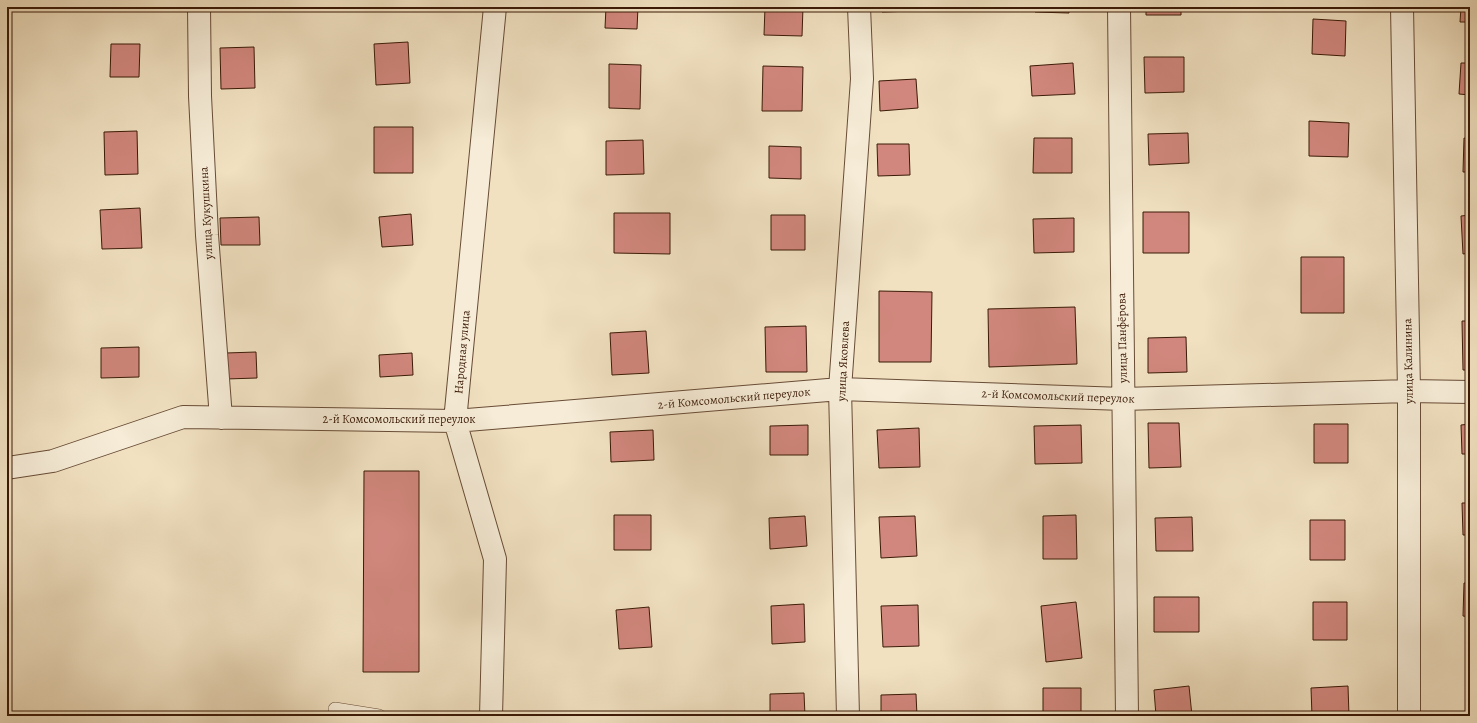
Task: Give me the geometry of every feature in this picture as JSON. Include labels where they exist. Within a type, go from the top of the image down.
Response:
[{"type":"street","name":"улица Кукушкина","points":[[199,7],[200,96],[207,235],[220,418]]},
{"type":"street","name":"Народная улица","points":[[491,716],[495,559],[455,421],[495,7]]},
{"type":"street","name":"улица Яковлева","points":[[848,716],[840,389],[862,78],[859,7]]},
{"type":"street","name":"улица Панфёрова","points":[[1119,7],[1127,716]]},
{"type":"street","name":"улица Калинина","points":[[1402,7],[1409,391],[1409,716]]},
{"type":"street","name":"2-й Комсомольский переулок","points":[[7,468],[53,461],[183,417],[455,421],[840,389],[1123,399],[1409,391],[1470,392]]},
{"type":"lane","points":[[335,716],[335,709],[379,716]]},
{"type":"building","points":[[606,7],[638,7],[637,29],[605,28]]},
{"type":"building","points":[[765,7],[803,7],[802,36],[764,35]]},
{"type":"building","points":[[881,7],[915,7],[915,11],[882,12]]},
{"type":"building","points":[[1035,7],[1069,7],[1069,13],[1035,12]]},
{"type":"building","points":[[1146,7],[1181,7],[1181,15],[1146,15]]},
{"type":"building","points":[[1461,7],[1470,7],[1470,22],[1460,22]]},
{"type":"building","points":[[1313,19],[1346,21],[1345,56],[1312,54]]},
{"type":"building","points":[[408,42],[410,83],[376,85],[374,44]]},
{"type":"building","points":[[111,44],[140,44],[139,77],[110,77]]},
{"type":"building","points":[[254,47],[255,88],[221,89],[220,48]]},
{"type":"building","points":[[1144,57],[1184,57],[1184,92],[1145,93]]},
{"type":"building","points":[[1073,63],[1075,94],[1032,96],[1030,66]]},
{"type":"building","points":[[1461,63],[1470,63],[1470,95],[1459,94]]},
{"type":"building","points":[[609,64],[641,65],[640,109],[609,108]]},
{"type":"building","points":[[763,66],[803,67],[802,111],[762,111]]},
{"type":"building","points":[[916,79],[918,108],[880,111],[879,81]]},
{"type":"building","points":[[1309,121],[1349,123],[1348,157],[1309,156]]},
{"type":"building","points":[[374,127],[413,127],[413,173],[374,173]]},
{"type":"building","points":[[137,131],[138,174],[105,175],[104,132]]},
{"type":"building","points":[[1188,133],[1189,163],[1149,165],[1148,134]]},
{"type":"building","points":[[1034,138],[1072,138],[1072,173],[1033,173]]},
{"type":"building","points":[[1464,138],[1470,139],[1470,172],[1463,172]]},
{"type":"building","points":[[643,140],[644,174],[606,175],[606,141]]},
{"type":"building","points":[[877,144],[909,144],[910,175],[878,176]]},
{"type":"building","points":[[769,146],[801,147],[801,179],[769,178]]},
{"type":"building","points":[[140,208],[142,248],[102,249],[100,210]]},
{"type":"building","points":[[1143,212],[1189,212],[1189,253],[1143,253]]},
{"type":"building","points":[[614,213],[670,213],[670,254],[614,253]]},
{"type":"building","points":[[411,214],[413,245],[382,247],[379,217]]},
{"type":"building","points":[[771,215],[805,215],[805,250],[771,250]]},
{"type":"building","points":[[1470,215],[1470,253],[1463,254],[1461,216]]},
{"type":"building","points":[[259,217],[260,245],[221,245],[220,218]]},
{"type":"building","points":[[1074,218],[1074,252],[1034,253],[1033,219]]},
{"type":"building","points":[[1301,257],[1344,257],[1344,313],[1301,313]]},
{"type":"building","points":[[879,291],[932,292],[931,362],[879,362]]},
{"type":"building","points":[[1075,307],[1077,364],[989,367],[988,309]]},
{"type":"building","points":[[1462,321],[1470,321],[1470,370],[1463,370]]},
{"type":"building","points":[[806,326],[807,372],[766,372],[765,327]]},
{"type":"building","points":[[646,331],[649,373],[612,375],[610,333]]},
{"type":"building","points":[[1186,337],[1187,372],[1148,373],[1148,338]]},
{"type":"building","points":[[139,347],[139,377],[101,378],[101,348]]},
{"type":"building","points":[[256,352],[257,378],[226,379],[226,353]]},
{"type":"building","points":[[412,353],[413,375],[380,377],[379,355]]},
{"type":"building","points":[[1148,423],[1179,423],[1181,467],[1149,468]]},
{"type":"building","points":[[1314,424],[1348,424],[1348,463],[1314,463]]},
{"type":"building","points":[[1470,424],[1470,454],[1462,454],[1461,425]]},
{"type":"building","points":[[808,425],[808,455],[770,455],[770,426]]},
{"type":"building","points":[[1081,425],[1082,463],[1035,464],[1034,426]]},
{"type":"building","points":[[919,428],[920,467],[879,468],[877,430]]},
{"type":"building","points":[[653,430],[654,460],[611,462],[610,432]]},
{"type":"building","points":[[364,471],[419,471],[419,672],[363,672]]},
{"type":"building","points":[[1462,503],[1470,503],[1470,535],[1463,535]]},
{"type":"building","points":[[614,515],[651,515],[651,550],[614,550]]},
{"type":"building","points":[[1076,515],[1077,559],[1043,559],[1043,516]]},
{"type":"building","points":[[805,516],[807,546],[770,549],[769,518]]},
{"type":"building","points":[[915,516],[917,556],[881,558],[879,517]]},
{"type":"building","points":[[1192,517],[1193,551],[1156,551],[1155,518]]},
{"type":"building","points":[[1310,520],[1345,520],[1345,560],[1310,560]]},
{"type":"building","points":[[1464,583],[1470,583],[1470,617],[1463,616]]},
{"type":"building","points":[[1154,597],[1199,597],[1199,632],[1154,632]]},
{"type":"building","points":[[1076,602],[1082,658],[1046,662],[1041,606]]},
{"type":"building","points":[[1313,602],[1347,602],[1347,640],[1313,640]]},
{"type":"building","points":[[804,604],[805,642],[772,644],[771,606]]},
{"type":"building","points":[[918,605],[919,646],[883,647],[881,606]]},
{"type":"building","points":[[649,607],[652,647],[619,649],[616,610]]},
{"type":"building","points":[[1189,686],[1192,716],[1156,716],[1154,690]]},
{"type":"building","points":[[1348,686],[1349,716],[1312,716],[1311,688]]},
{"type":"building","points":[[1043,688],[1081,688],[1081,716],[1043,716]]},
{"type":"building","points":[[804,693],[805,716],[770,716],[770,694]]},
{"type":"building","points":[[916,694],[917,716],[881,716],[881,695]]}]
